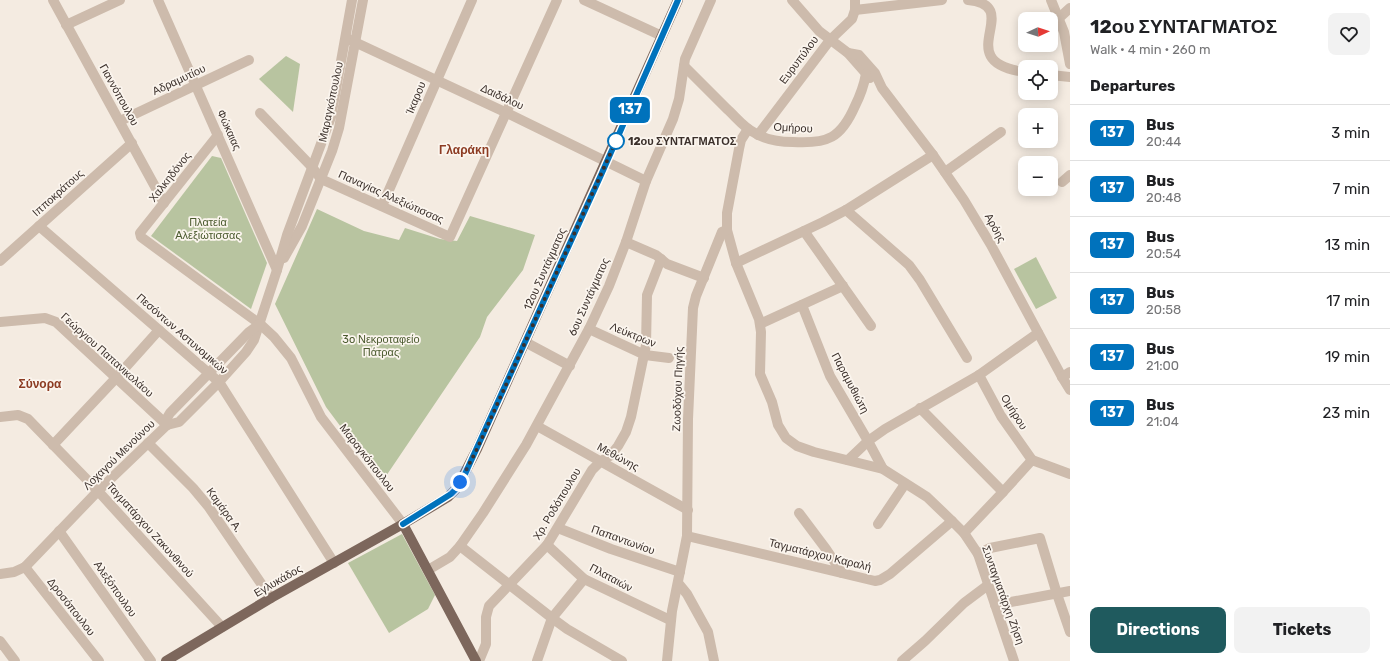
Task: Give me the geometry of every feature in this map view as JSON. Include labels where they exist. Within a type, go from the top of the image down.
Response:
[{"type":"main road","name":"12ου Συντάγματος","points":[[403,524],[450,495],[456,489],[477,449],[678,0]]},
{"type":"main road","name":"Εγλυκάδος","points":[[166,661],[271,598],[403,524]]},
{"type":"main road","name":"Μαραγκόπουλου","points":[[403,524],[476,661]]},
{"type":"street","name":"Γιαννόπουλου","points":[[53,0],[164,203]]},
{"type":"street","points":[[66,25],[120,0]]},
{"type":"street","name":"Φώκαιας","points":[[158,0],[277,270]]},
{"type":"street","name":"Μαραγκόπουλου","points":[[352,0],[332,117],[287,235],[260,324],[274,337],[288,354],[321,417],[403,524]]},
{"type":"street","name":"Μαραγκόπουλου","points":[[277,270],[302,226],[339,128],[363,0]]},
{"type":"street","name":"Ίκαρου","points":[[382,206],[472,0]]},
{"type":"street","points":[[507,112],[557,0]]},
{"type":"street","points":[[584,0],[662,36]]},
{"type":"street","name":"6ου Συντάγματος","points":[[428,570],[450,557],[460,546],[523,450],[589,329],[609,286],[626,242],[646,181],[673,119],[679,99],[687,55],[711,0]]},
{"type":"street","name":"Αρόης","points":[[792,0],[812,24],[848,53],[866,74],[882,88],[933,155],[982,229],[1038,332],[1066,374],[1070,390]]},
{"type":"street","points":[[855,5],[942,0]]},
{"type":"street","points":[[968,0],[985,3],[991,11],[992,20],[988,44],[992,59],[995,63],[1005,68],[1018,71]]},
{"type":"street","points":[[1051,0],[1064,32],[1070,64]]},
{"type":"street","name":"Ευρυπύλου","points":[[758,135],[830,40],[852,19],[855,5]]},
{"type":"street","points":[[1059,18],[1070,8]]},
{"type":"street","name":"Δαιδάλου","points":[[346,38],[507,112],[646,181]]},
{"type":"street","name":"Αρόης","points":[[848,53],[859,55],[875,73],[882,88]]},
{"type":"street","name":"Αδραμυτίου","points":[[120,121],[249,60]]},
{"type":"street","name":"Ομήρου","points":[[684,66],[748,129],[758,135],[778,141],[800,143],[818,142],[835,136],[842,129],[861,92],[866,74]]},
{"type":"street","points":[[1058,76],[1070,77]]},
{"type":"street","name":"Παναγίας Αλεξιώτισσας","points":[[321,179],[450,237],[507,112]]},
{"type":"street","points":[[260,113],[312,167],[321,179]]},
{"type":"street","points":[[727,230],[727,213],[740,144],[742,136],[748,129]]},
{"type":"street","points":[[945,172],[1001,132]]},
{"type":"street","name":"Χαλκηδόνος","points":[[218,135],[140,233],[141,237],[260,324]]},
{"type":"street","name":"Ιπποκράτους","points":[[0,261],[132,143]]},
{"type":"street","points":[[736,263],[846,210],[933,155]]},
{"type":"street","points":[[846,210],[909,265],[920,280],[967,358]]},
{"type":"street","name":"Πεσόντων Αστυνομικών","points":[[39,226],[220,382],[334,563]]},
{"type":"street","name":"Συνταγματάρχη Ζήση","points":[[727,230],[736,263],[760,324],[760,374],[772,402],[776,419],[781,431],[788,440],[797,446],[883,469],[927,497],[952,521],[964,533],[978,554],[1014,661]]},
{"type":"street","name":"Ζωοδόχου Πηγής","points":[[667,661],[670,620],[687,536],[688,426],[692,312],[694,302],[722,232],[727,230]]},
{"type":"street","points":[[804,231],[871,326]]},
{"type":"street","points":[[626,242],[646,250],[667,264],[704,278]]},
{"type":"street","name":"Χρ. Ροδόπουλου","points":[[479,661],[486,644],[486,617],[488,608],[547,545],[592,470],[600,461],[610,456],[626,432],[636,397],[645,355],[647,339],[646,300],[661,259]]},
{"type":"street","points":[[760,324],[843,286]]},
{"type":"street","name":"Παραμυθιώτη","points":[[802,305],[830,376],[883,469]]},
{"type":"street","name":"Γεώργιου Παπανικολάου","points":[[0,322],[45,318],[56,322],[167,426]]},
{"type":"street","points":[[167,426],[179,422],[220,382],[246,352],[254,340],[260,324]]},
{"type":"street","name":"Λοχαγού Μενούνου","points":[[25,568],[98,491],[167,426],[167,418],[170,413],[249,332],[260,324]]},
{"type":"street","name":"Λεύκτρων","points":[[589,329],[645,355],[669,358]]},
{"type":"street","points":[[53,445],[159,330]]},
{"type":"street","points":[[848,460],[868,441],[885,429],[978,375],[1038,332]]},
{"type":"street","points":[[525,342],[570,366]]},
{"type":"street","name":"Ομήρου","points":[[978,375],[1001,416],[1032,460]]},
{"type":"street","points":[[920,408],[1004,492]]},
{"type":"street","name":"Ταγματάρχου Ζακυνθινού","points":[[0,417],[18,416],[28,419],[98,491],[222,627]]},
{"type":"street","name":"Μεθώνης","points":[[537,426],[688,510]]},
{"type":"street","name":"Καμάρα Α.","points":[[148,443],[188,483],[208,506],[271,598]]},
{"type":"street","points":[[964,533],[1004,492],[1032,460],[1070,474]]},
{"type":"street","points":[[878,524],[905,484]]},
{"type":"street","points":[[798,513],[826,549],[842,573]]},
{"type":"street","name":"Ταγματάρχου Καραλή","points":[[687,536],[875,581],[883,579],[890,574],[952,521]]},
{"type":"street","name":"Παπαντωνίου","points":[[558,528],[611,549],[680,572]]},
{"type":"street","name":"Αλεξόπουλου","points":[[59,531],[151,661]]},
{"type":"street","points":[[978,554],[990,548],[1040,538],[1070,632]]},
{"type":"street","name":"Πλαταιών","points":[[547,545],[584,579],[670,620]]},
{"type":"street","points":[[460,546],[567,629],[622,661]]},
{"type":"street","points":[[0,574],[14,572],[25,568]]},
{"type":"street","name":"Δροσόπουλου","points":[[25,568],[99,661]]},
{"type":"street","points":[[537,661],[552,618],[584,579]]},
{"type":"street","points":[[678,583],[687,594],[708,632],[714,661]]},
{"type":"street","points":[[902,661],[964,603],[988,585]]},
{"type":"street","points":[[995,605],[1070,591]]},
{"type":"street","points":[[0,641],[15,661]]},
{"type":"green space","points":[[286,56],[300,64],[293,112],[259,79]]},
{"type":"green space","name":"Πλατεία Αλεξιώτισσας","points":[[212,156],[221,158],[267,263],[251,309],[151,236]]},
{"type":"green space","name":"3o Νεκροταφείο Πάτρας","points":[[317,209],[364,231],[399,240],[405,228],[440,239],[457,241],[470,216],[535,235],[523,270],[487,317],[480,337],[382,482],[326,407],[275,304]]},
{"type":"green space","points":[[1036,257],[1057,298],[1036,309],[1014,269]]},
{"type":"green space","points":[[402,534],[435,595],[428,609],[389,633],[348,563]]},
{"type":"bus line","name":"137","points":[[403,524],[451,494],[456,489],[465,474],[601,175],[678,0]]},
{"type":"place","name":"12ου ΣΥΝΤΑΓΜΑΤΟΣ","points":[[616,141]]},
{"type":"district","name":"Γλαράκη","points":[[464,150]]},
{"type":"district","name":"Σύνορα","points":[[40,384]]},
{"type":"route","points":[[460,482],[477,449],[616,141]]}]
